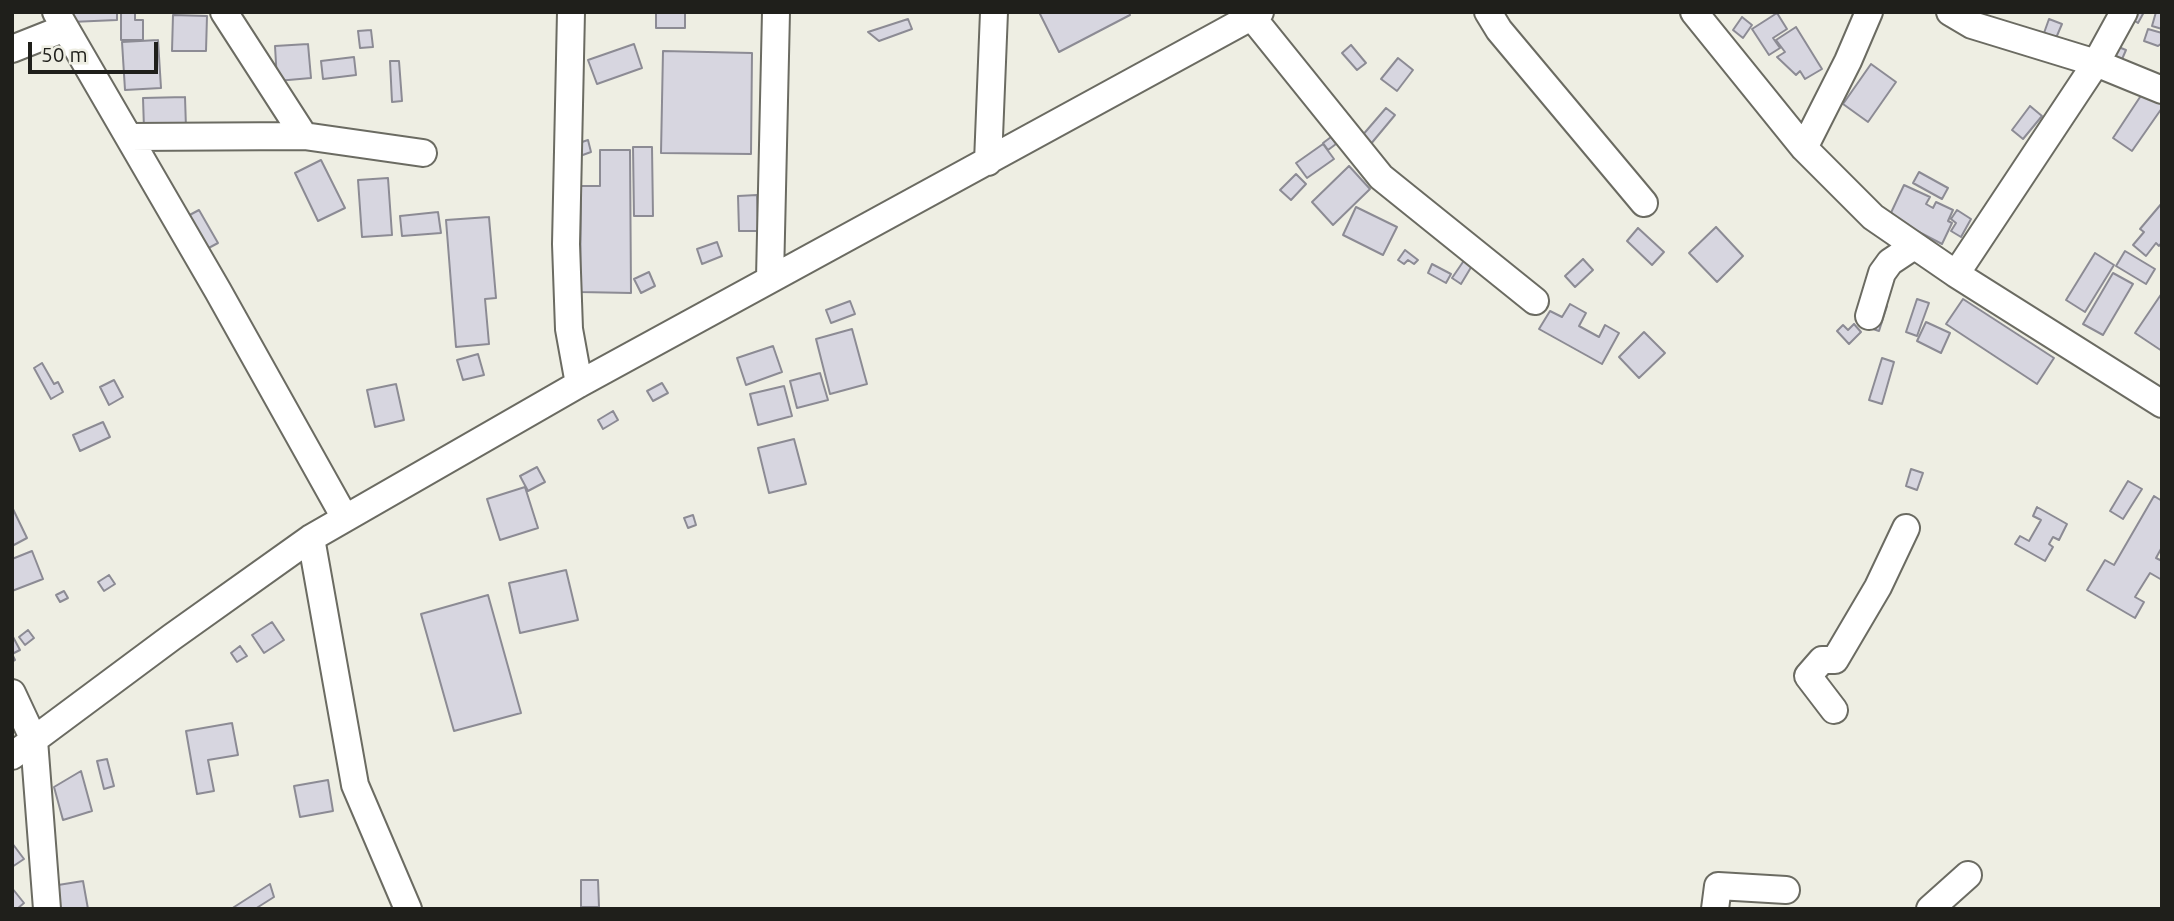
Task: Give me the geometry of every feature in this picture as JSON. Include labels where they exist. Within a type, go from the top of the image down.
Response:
[{"type":"street","points":[[224,12],[304,136]]},
{"type":"street","points":[[571,12],[566,244],[569,329],[579,384]]},
{"type":"street","points":[[770,278],[776,12]]},
{"type":"street","points":[[988,162],[994,12]]},
{"type":"street","points":[[1488,12],[1499,30],[1644,203]]},
{"type":"street","points":[[1693,12],[1804,148],[1873,217],[1956,275],[2162,404]]},
{"type":"street","points":[[1804,148],[1848,61],[1869,12]]},
{"type":"street","points":[[1950,12],[1972,25],[2096,63],[2162,90]]},
{"type":"street","points":[[1956,275],[2096,63],[2124,12]]},
{"type":"street","points":[[12,756],[311,538],[770,278],[988,162],[1256,14],[1381,177],[1535,301]]},
{"type":"street","points":[[12,50],[60,20],[218,291],[345,518]]},
{"type":"street","points":[[129,137],[304,136],[423,153]]},
{"type":"street","points":[[1869,316],[1882,273],[1890,262],[1914,246]]},
{"type":"street","points":[[1835,710],[1808,676],[1822,660],[1835,660],[1878,587],[1906,528]]},
{"type":"street","points":[[311,538],[355,785],[408,909]]},
{"type":"street","points":[[12,693],[34,740],[47,909]]},
{"type":"street","points":[[1930,909],[1968,876]]},
{"type":"street","points":[[1715,909],[1718,886],[1786,890]]},
{"type":"building","points":[[71,12],[117,12],[117,20],[71,22]]},
{"type":"building","points":[[121,12],[135,12],[135,20],[143,20],[143,40],[121,40]]},
{"type":"building","points":[[656,12],[685,12],[685,28],[656,28]]},
{"type":"building","points":[[1039,12],[1129,12],[1130,15],[1059,52]]},
{"type":"building","points":[[2133,12],[2144,12],[2138,23],[2130,18]]},
{"type":"building","points":[[2156,12],[2162,12],[2162,29],[2152,26]]},
{"type":"building","points":[[1777,13],[1787,29],[1773,38],[1780,48],[1769,55],[1752,29]]},
{"type":"building","points":[[173,15],[207,16],[206,51],[172,51]]},
{"type":"building","points":[[1742,17],[1752,25],[1743,38],[1733,30]]},
{"type":"building","points":[[908,19],[912,29],[879,41],[868,32]]},
{"type":"building","points":[[2049,19],[2062,24],[2056,38],[2044,33]]},
{"type":"building","points":[[1796,27],[1822,69],[1805,79],[1800,71],[1796,75],[1777,57],[1785,52],[1776,40]]},
{"type":"building","points":[[2148,29],[2162,33],[2162,43],[2158,46],[2144,41]]},
{"type":"building","points":[[371,30],[373,47],[360,48],[358,31]]},
{"type":"building","points":[[158,40],[161,88],[125,90],[122,42]]},
{"type":"building","points":[[308,44],[311,78],[277,81],[275,46]]},
{"type":"building","points":[[634,44],[642,68],[597,84],[588,60]]},
{"type":"building","points":[[1351,45],[1366,63],[1357,70],[1342,53]]},
{"type":"building","points":[[2116,46],[2126,50],[2119,66],[2110,50]]},
{"type":"building","points":[[663,51],[752,53],[751,154],[661,153]]},
{"type":"building","points":[[354,57],[356,75],[323,79],[321,61]]},
{"type":"building","points":[[1398,58],[1413,70],[1397,91],[1381,79]]},
{"type":"building","points":[[390,61],[399,61],[402,101],[392,102]]},
{"type":"building","points":[[1871,64],[1896,82],[1868,122],[1843,104]]},
{"type":"building","points":[[2144,91],[2162,104],[2162,108],[2132,151],[2113,138]]},
{"type":"building","points":[[185,97],[186,128],[144,129],[143,98]]},
{"type":"building","points":[[2030,106],[2042,116],[2023,139],[2012,130]]},
{"type":"building","points":[[1386,108],[1395,115],[1370,145],[1361,137]]},
{"type":"building","points":[[1331,137],[1336,144],[1328,150],[1323,143]]},
{"type":"building","points":[[588,140],[591,152],[580,156],[576,144]]},
{"type":"building","points":[[1323,144],[1334,159],[1307,178],[1296,163]]},
{"type":"building","points":[[633,147],[652,147],[653,216],[634,216]]},
{"type":"building","points":[[600,150],[630,150],[631,293],[580,292],[581,186],[600,186]]},
{"type":"building","points":[[321,160],[345,208],[318,221],[295,173]]},
{"type":"building","points":[[1349,166],[1370,189],[1333,225],[1312,202]]},
{"type":"building","points":[[1919,172],[1948,188],[1942,199],[1913,183]]},
{"type":"building","points":[[1296,174],[1306,184],[1291,200],[1280,190]]},
{"type":"building","points":[[388,178],[392,235],[362,237],[358,180]]},
{"type":"building","points":[[1904,185],[1930,197],[1926,204],[1933,208],[1936,202],[1953,210],[1948,221],[1952,223],[1942,244],[1917,231],[1915,236],[1889,217]]},
{"type":"building","points":[[757,195],[758,231],[739,231],[738,196]]},
{"type":"building","points":[[2162,203],[2162,242],[2159,246],[2156,243],[2146,256],[2133,245],[2144,232],[2140,229]]},
{"type":"building","points":[[1356,207],[1397,227],[1383,255],[1343,235]]},
{"type":"building","points":[[199,210],[218,243],[203,251],[184,218]]},
{"type":"building","points":[[1957,210],[1971,219],[1961,237],[1951,231],[1956,223],[1951,219]]},
{"type":"building","points":[[438,212],[441,233],[402,236],[400,216]]},
{"type":"building","points":[[489,217],[496,298],[485,299],[489,344],[456,347],[446,220]]},
{"type":"building","points":[[1716,227],[1743,256],[1717,282],[1689,253]]},
{"type":"building","points":[[1638,228],[1664,252],[1652,265],[1627,241]]},
{"type":"building","points":[[717,242],[722,256],[702,264],[697,249]]},
{"type":"building","points":[[1405,250],[1418,260],[1414,264],[1408,260],[1404,264],[1398,260]]},
{"type":"building","points":[[2125,251],[2155,269],[2146,284],[2116,266]]},
{"type":"building","points":[[2095,253],[2114,265],[2085,312],[2066,300]]},
{"type":"building","points":[[1465,259],[1473,264],[1461,284],[1452,278]]},
{"type":"building","points":[[1583,259],[1593,270],[1575,287],[1565,276]]},
{"type":"building","points":[[1432,264],[1451,274],[1446,283],[1428,273]]},
{"type":"building","points":[[649,272],[655,286],[641,293],[634,279]]},
{"type":"building","points":[[2113,273],[2133,284],[2103,335],[2083,324]]},
{"type":"building","points":[[2162,293],[2162,351],[2135,333]]},
{"type":"building","points":[[1917,299],[1929,303],[1917,336],[1906,332]]},
{"type":"building","points":[[1963,299],[2054,358],[2037,384],[1946,324]]},
{"type":"building","points":[[850,301],[855,314],[831,323],[826,310]]},
{"type":"building","points":[[1875,302],[1887,306],[1879,331],[1867,327]]},
{"type":"building","points":[[1570,304],[1586,313],[1579,326],[1599,337],[1605,325],[1619,333],[1602,364],[1539,329],[1550,311],[1562,317]]},
{"type":"building","points":[[1926,322],[1950,333],[1941,353],[1917,341]]},
{"type":"building","points":[[1854,324],[1861,332],[1849,344],[1837,331],[1843,325],[1848,330]]},
{"type":"building","points":[[852,329],[867,384],[830,394],[816,339]]},
{"type":"building","points":[[1644,332],[1665,353],[1639,378],[1619,357]]},
{"type":"building","points":[[773,346],[782,372],[746,385],[737,358]]},
{"type":"building","points":[[478,354],[484,375],[463,380],[457,360]]},
{"type":"building","points":[[1882,358],[1894,362],[1882,404],[1869,400]]},
{"type":"building","points":[[42,363],[54,384],[58,382],[63,392],[51,399],[34,368]]},
{"type":"building","points":[[820,373],[828,400],[797,408],[790,381]]},
{"type":"building","points":[[114,380],[123,397],[109,405],[100,387]]},
{"type":"building","points":[[662,383],[668,393],[653,401],[647,391]]},
{"type":"building","points":[[396,384],[404,420],[375,427],[367,390]]},
{"type":"building","points":[[784,386],[792,416],[758,425],[750,394]]},
{"type":"building","points":[[613,411],[618,420],[603,429],[598,420]]},
{"type":"building","points":[[103,422],[110,437],[80,451],[73,435]]},
{"type":"building","points":[[794,439],[806,484],[769,493],[758,448]]},
{"type":"building","points":[[537,467],[545,482],[528,491],[520,476]]},
{"type":"building","points":[[1911,469],[1923,473],[1917,490],[1906,486]]},
{"type":"building","points":[[2128,481],[2142,489],[2123,519],[2110,511]]},
{"type":"building","points":[[525,487],[538,528],[500,540],[487,499]]},
{"type":"building","points":[[2154,496],[2162,501],[2162,547],[2156,558],[2162,561],[2162,580],[2150,573],[2135,597],[2144,602],[2135,618],[2087,590],[2105,560],[2114,565]]},
{"type":"building","points":[[12,507],[27,538],[12,546]]},
{"type":"building","points":[[2037,507],[2067,524],[2059,540],[2053,537],[2049,544],[2053,547],[2045,561],[2015,544],[2020,536],[2029,541],[2041,520],[2033,516]]},
{"type":"building","points":[[693,515],[696,525],[688,528],[684,518]]},
{"type":"building","points":[[32,551],[43,579],[12,591],[12,559]]},
{"type":"building","points":[[566,570],[578,620],[520,633],[509,583]]},
{"type":"building","points":[[109,575],[115,584],[104,591],[98,582]]},
{"type":"building","points":[[64,591],[68,598],[60,602],[56,595]]},
{"type":"building","points":[[488,595],[521,713],[454,731],[421,614]]},
{"type":"building","points":[[272,622],[284,640],[264,653],[252,635]]},
{"type":"building","points":[[28,630],[34,638],[25,645],[19,637]]},
{"type":"building","points":[[12,635],[20,650],[12,654]]},
{"type":"building","points":[[240,646],[247,656],[237,662],[231,653]]},
{"type":"building","points":[[232,723],[238,755],[208,760],[214,791],[197,794],[186,731]]},
{"type":"building","points":[[107,759],[114,786],[104,789],[97,761]]},
{"type":"building","points":[[81,771],[92,811],[63,820],[54,787]]},
{"type":"building","points":[[328,780],[333,811],[300,817],[294,786]]},
{"type":"building","points":[[12,843],[24,859],[12,867]]},
{"type":"building","points":[[581,880],[598,880],[599,907],[581,907]]},
{"type":"building","points":[[83,881],[88,909],[56,909],[52,886]]},
{"type":"building","points":[[270,884],[274,897],[255,909],[231,909]]},
{"type":"building","points":[[12,888],[24,903],[17,909],[12,909]]}]
